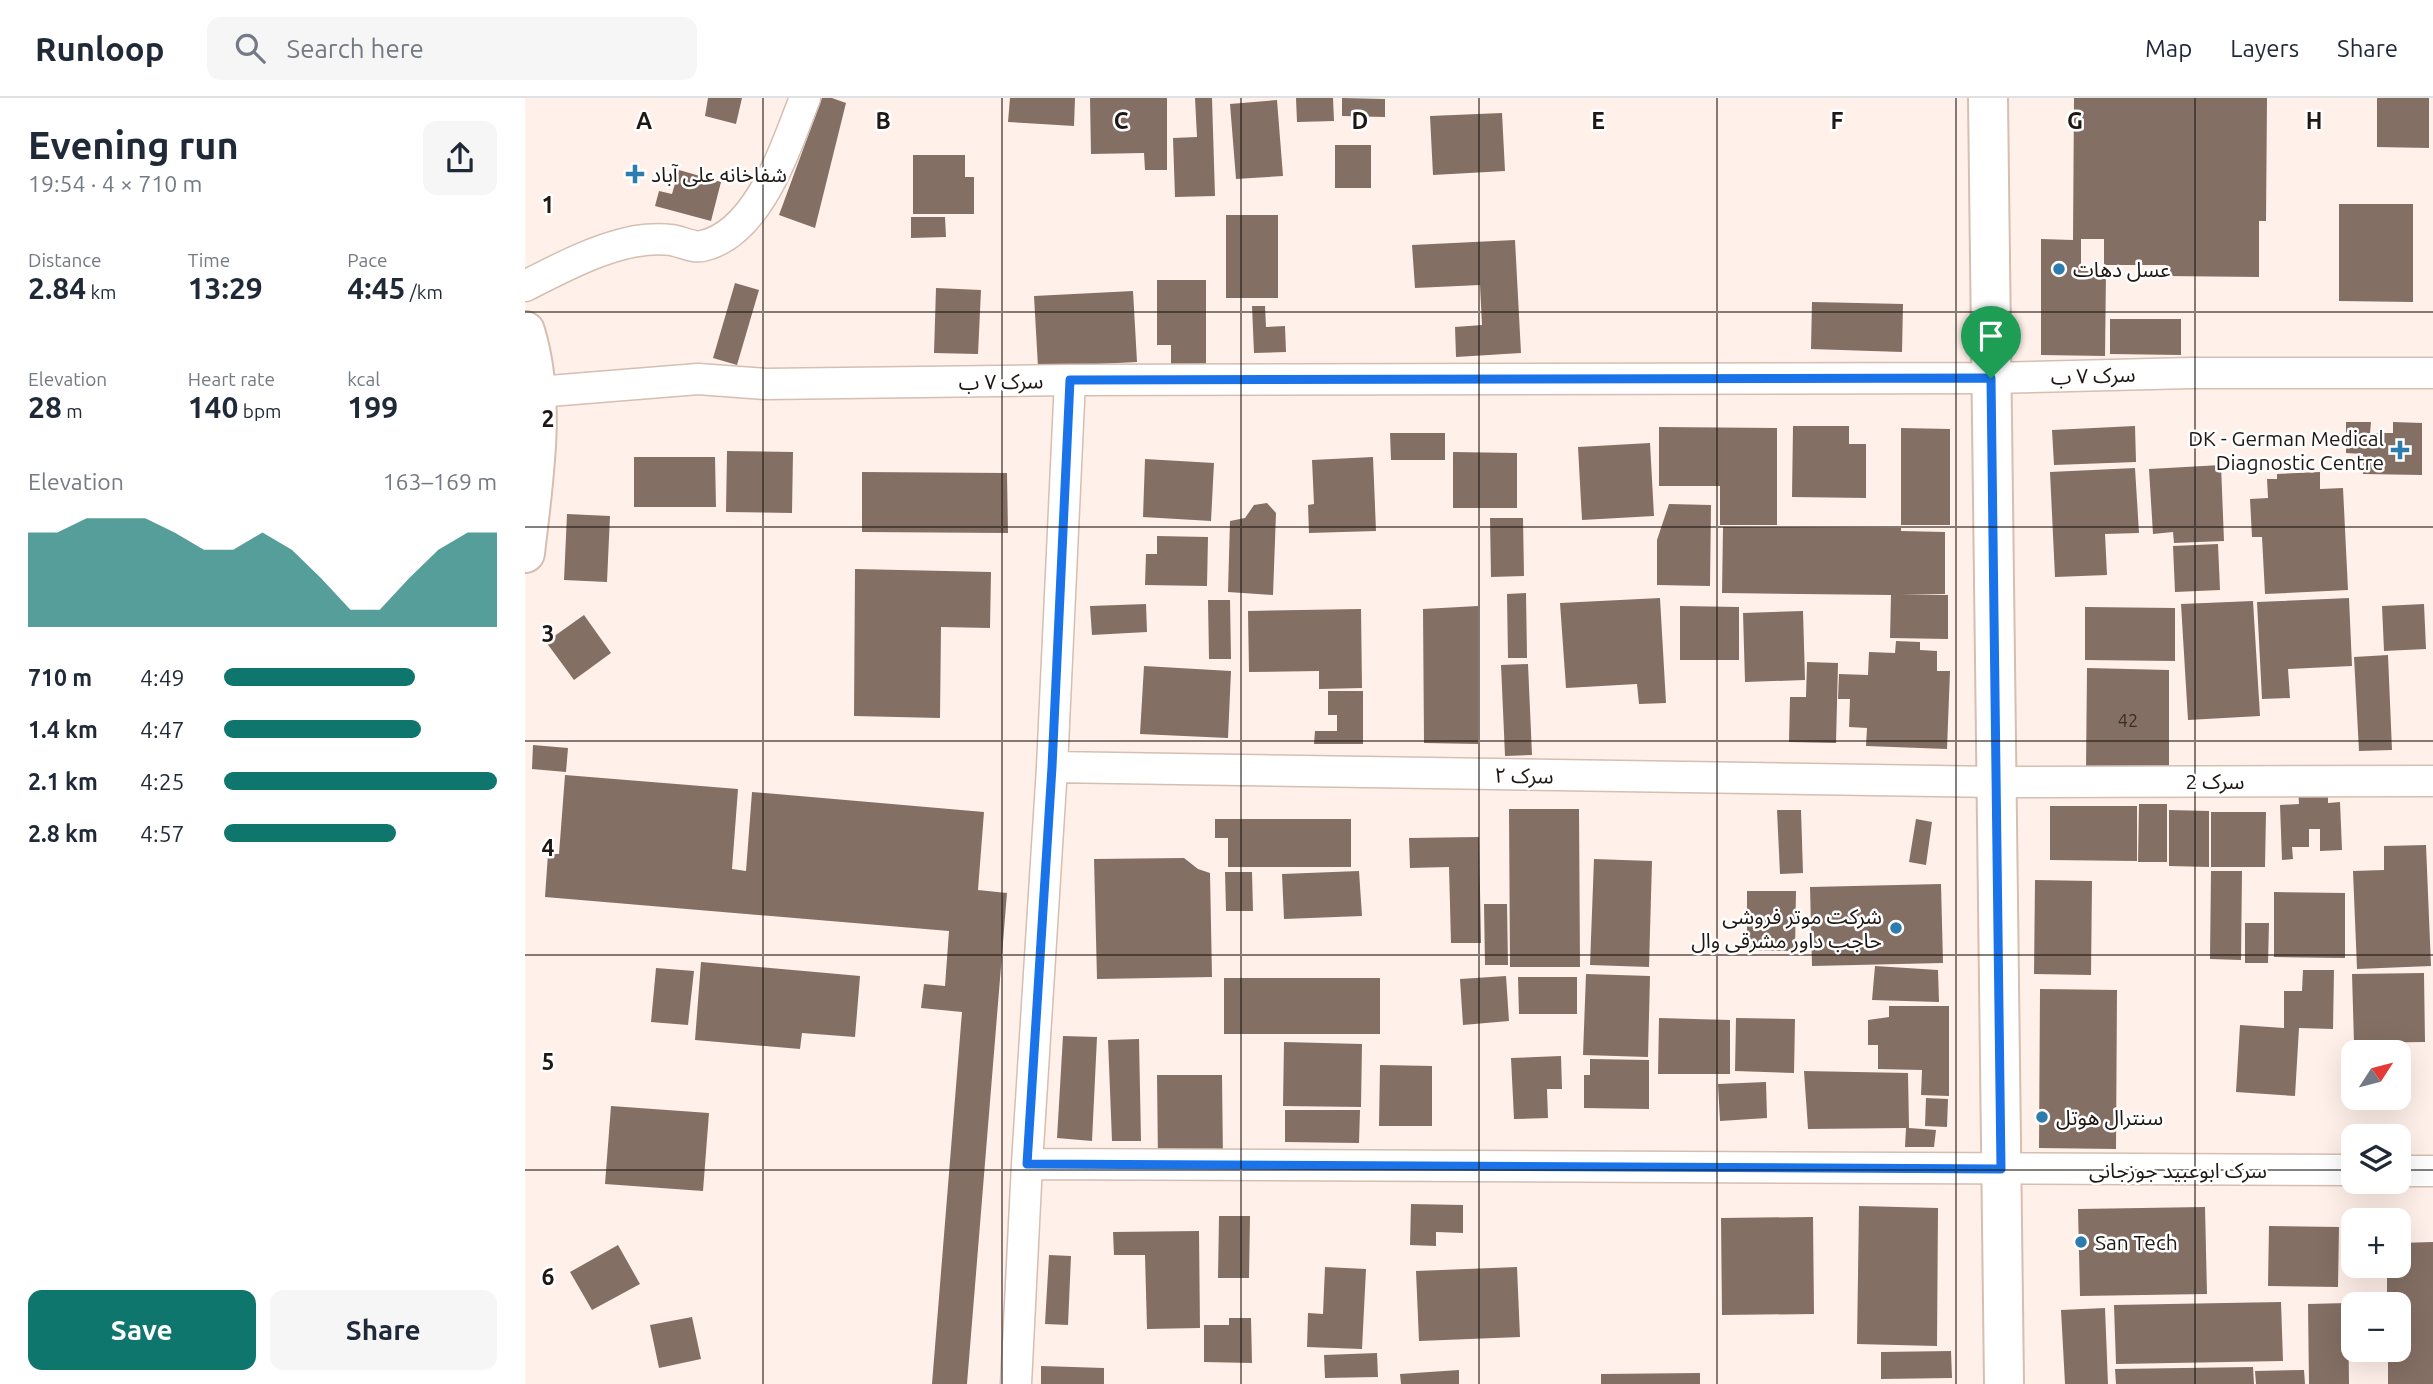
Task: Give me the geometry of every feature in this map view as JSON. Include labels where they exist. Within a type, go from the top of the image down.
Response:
[{"type":"main road","points":[[1988,98],[2004,1384]]},
{"type":"main road","points":[[525,331],[537,392],[534,474],[525,553]]},
{"type":"street","points":[[525,286],[579,259],[625,243],[669,240],[701,246],[734,231],[757,206],[789,139],[804,98]]},
{"type":"street","name":"سرک ۷ ب","points":[[537,392],[698,379],[766,384],[2433,373]]},
{"type":"street","points":[[1016,1384],[1052,767],[1070,380]]},
{"type":"street","name":"سرک ۲","points":[[1052,767],[1997,782]]},
{"type":"street","name":"سرک 2","points":[[1997,782],[2433,781]]},
{"type":"street","name":"سرک ابوعبید جوزجانی","points":[[1027,1164],[2341,1170]]},
{"type":"street","points":[[2411,1171],[2433,1171]]},
{"type":"building","points":[[708,98],[742,98],[736,124],[705,116]]},
{"type":"building","points":[[822,98],[846,103],[815,228],[779,215]]},
{"type":"building","points":[[1010,98],[1075,98],[1074,126],[1008,122]]},
{"type":"building","points":[[1090,98],[1167,98],[1167,170],[1145,170],[1144,153],[1091,154]]},
{"type":"building","points":[[1195,98],[1212,98],[1215,196],[1175,197],[1173,138],[1197,137]]},
{"type":"building","points":[[1296,98],[1333,98],[1334,121],[1297,122]]},
{"type":"building","points":[[1342,98],[1385,99],[1385,117],[1342,116]]},
{"type":"building","points":[[2074,98],[2267,98],[2266,221],[2259,221],[2259,277],[2166,276],[2166,265],[2104,265],[2104,239],[2081,239],[2081,271],[2106,271],[2105,356],[2041,355],[2041,239],[2073,240]]},
{"type":"building","points":[[2377,98],[2429,98],[2429,148],[2377,147]]},
{"type":"building","points":[[1277,100],[1283,176],[1236,179],[1230,104]]},
{"type":"building","points":[[1502,113],[1505,171],[1433,175],[1430,116]]},
{"type":"building","points":[[1335,145],[1371,145],[1371,188],[1335,188]]},
{"type":"building","points":[[913,155],[965,155],[965,177],[974,177],[974,214],[913,214]]},
{"type":"building","points":[[679,170],[721,182],[711,221],[655,206],[659,191],[672,194]]},
{"type":"building","points":[[2339,204],[2413,204],[2413,302],[2339,301]]},
{"type":"building","points":[[1226,215],[1278,215],[1278,298],[1226,298]]},
{"type":"building","points":[[911,217],[945,217],[946,237],[911,238]]},
{"type":"building","points":[[1515,240],[1521,353],[1456,357],[1455,327],[1482,325],[1480,285],[1415,288],[1412,245]]},
{"type":"building","points":[[1157,280],[1206,280],[1206,371],[1171,371],[1171,345],[1157,345]]},
{"type":"building","points":[[735,283],[759,290],[737,365],[713,358]]},
{"type":"building","points":[[936,288],[981,290],[978,354],[934,353]]},
{"type":"building","points":[[1133,291],[1137,362],[1038,367],[1034,296]]},
{"type":"building","points":[[1812,302],[1903,304],[1902,352],[1811,349]]},
{"type":"building","points":[[1252,306],[1265,306],[1266,327],[1285,326],[1286,352],[1254,353]]},
{"type":"building","points":[[2110,319],[2181,319],[2181,355],[2110,354]]},
{"type":"building","points":[[2346,422],[2371,422],[2370,433],[2393,433],[2393,422],[2422,423],[2422,475],[2363,474],[2363,454],[2346,453]]},
{"type":"building","points":[[1793,426],[1849,426],[1849,444],[1866,444],[1866,498],[1792,497]]},
{"type":"building","points":[[2135,426],[2136,462],[2054,465],[2052,430]]},
{"type":"building","points":[[1659,427],[1777,428],[1777,525],[1720,525],[1720,486],[1659,486]]},
{"type":"building","points":[[1901,428],[1950,429],[1950,525],[1901,525]]},
{"type":"building","points":[[1390,433],[1445,433],[1445,460],[1391,460]]},
{"type":"building","points":[[1650,443],[1654,516],[1582,520],[1578,447]]},
{"type":"building","points":[[727,451],[793,452],[792,513],[726,512]]},
{"type":"building","points":[[1453,452],[1517,453],[1517,508],[1453,508]]},
{"type":"building","points":[[634,457],[715,457],[716,507],[634,507]]},
{"type":"building","points":[[1373,457],[1376,531],[1309,533],[1308,505],[1314,504],[1312,460]]},
{"type":"building","points":[[1145,459],[1214,463],[1211,521],[1143,517]]},
{"type":"building","points":[[2221,465],[2224,541],[2174,543],[2173,532],[2153,534],[2149,469]]},
{"type":"building","points":[[2135,468],[2139,533],[2105,534],[2107,575],[2055,577],[2050,472]]},
{"type":"building","points":[[862,472],[1007,473],[1008,533],[862,532]]},
{"type":"building","points":[[2320,472],[2320,489],[2343,488],[2348,590],[2265,594],[2262,537],[2252,537],[2250,499],[2268,498],[2267,479],[2277,479],[2277,474]]},
{"type":"building","points":[[1267,503],[1276,513],[1273,595],[1228,592],[1230,521],[1245,518],[1254,505]]},
{"type":"building","points":[[1669,504],[1711,505],[1710,586],[1657,585],[1657,540]]},
{"type":"building","points":[[567,514],[610,516],[607,582],[564,580]]},
{"type":"building","points":[[1490,518],[1523,518],[1524,576],[1491,577]]},
{"type":"building","points":[[1723,527],[1901,528],[1901,531],[1945,532],[1945,594],[1901,595],[1948,595],[1948,639],[1890,638],[1891,595],[1722,593]]},
{"type":"building","points":[[1157,536],[1208,537],[1207,586],[1145,585],[1146,554],[1157,554]]},
{"type":"building","points":[[2218,544],[2220,590],[2175,592],[2173,546]]},
{"type":"building","points":[[855,569],[991,572],[990,628],[941,627],[940,718],[854,716]]},
{"type":"building","points":[[1526,593],[1527,658],[1508,658],[1507,594]]},
{"type":"building","points":[[1660,598],[1666,703],[1639,704],[1637,684],[1566,688],[1560,603]]},
{"type":"building","points":[[2349,598],[2352,666],[2288,669],[2290,698],[2262,699],[2257,602]]},
{"type":"building","points":[[1208,600],[1230,600],[1231,659],[1209,659]]},
{"type":"building","points":[[2253,601],[2260,716],[2188,720],[2181,604]]},
{"type":"building","points":[[1146,604],[1147,632],[1092,635],[1090,606]]},
{"type":"building","points":[[2424,604],[2426,649],[2384,651],[2382,606]]},
{"type":"building","points":[[1478,606],[1478,744],[1424,743],[1423,609]]},
{"type":"building","points":[[1680,606],[1739,607],[1739,660],[1680,660]]},
{"type":"building","points":[[2085,607],[2175,608],[2175,661],[2085,660]]},
{"type":"building","points":[[1361,609],[1362,688],[1319,689],[1319,671],[1249,672],[1248,611]]},
{"type":"building","points":[[1803,611],[1805,680],[1745,682],[1743,613]]},
{"type":"building","points":[[584,615],[611,653],[574,680],[546,642]]},
{"type":"building","points":[[1896,641],[1920,642],[1920,650],[1937,651],[1937,671],[1950,671],[1947,749],[1866,746],[1867,728],[1849,727],[1850,699],[1838,699],[1839,674],[1868,675],[1869,652],[1895,653]]},
{"type":"building","points":[[2388,655],[2392,750],[2359,751],[2354,657]]},
{"type":"building","points":[[1807,662],[1838,663],[1836,743],[1789,742],[1790,697],[1806,697]]},
{"type":"building","points":[[1528,664],[1532,755],[1505,756],[1501,665]]},
{"type":"building","points":[[1144,666],[1231,671],[1228,738],[1140,734]]},
{"type":"building","points":[[2087,668],[2169,670],[2169,772],[2086,771]]},
{"type":"building","points":[[1328,691],[1363,691],[1363,744],[1314,744],[1315,731],[1337,731],[1337,715],[1328,715]]},
{"type":"building","points":[[533,745],[568,748],[566,772],[532,769]]},
{"type":"building","points":[[565,775],[738,789],[732,869],[746,871],[752,792],[984,812],[978,890],[1007,893],[967,1384],[932,1384],[962,1012],[921,1008],[924,984],[945,986],[949,931],[545,897],[548,854],[559,854]]},
{"type":"building","points":[[2328,787],[2328,803],[2340,802],[2342,850],[2320,851],[2320,829],[2309,829],[2309,847],[2292,847],[2293,859],[2282,860],[2280,805],[2299,804],[2298,788]]},
{"type":"building","points":[[2139,804],[2167,804],[2167,862],[2138,862]]},
{"type":"building","points":[[2050,806],[2137,806],[2137,861],[2050,860]]},
{"type":"building","points":[[1509,809],[1579,809],[1580,967],[1510,967]]},
{"type":"building","points":[[1777,810],[1801,810],[1803,873],[1780,874]]},
{"type":"building","points":[[2169,810],[2209,811],[2209,867],[2169,866]]},
{"type":"building","points":[[2211,812],[2266,812],[2265,867],[2211,867]]},
{"type":"building","points":[[1215,819],[1351,819],[1351,867],[1228,867],[1228,838],[1215,838]]},
{"type":"building","points":[[1916,819],[1932,822],[1926,865],[1909,862]]},
{"type":"building","points":[[1479,837],[1481,943],[1451,943],[1449,867],[1410,868],[1409,838]]},
{"type":"building","points":[[2426,845],[2431,966],[2357,969],[2353,871],[2384,870],[2384,846]]},
{"type":"building","points":[[1184,858],[1198,869],[1210,873],[1212,977],[1097,979],[1094,859]]},
{"type":"building","points":[[1594,859],[1652,861],[1649,967],[1590,965]]},
{"type":"building","points":[[1359,871],[1362,916],[1284,919],[1282,874]]},
{"type":"building","points":[[2211,871],[2242,871],[2241,960],[2210,959]]},
{"type":"building","points":[[1225,872],[1252,872],[1253,911],[1226,911]]},
{"type":"building","points":[[2035,880],[2092,881],[2091,975],[2034,974]]},
{"type":"building","points":[[1941,884],[1943,963],[1812,966],[1810,887]]},
{"type":"building","points":[[1747,891],[1796,891],[1795,951],[1747,950]]},
{"type":"building","points":[[2274,892],[2345,893],[2345,958],[2274,957]]},
{"type":"building","points":[[1484,904],[1507,904],[1508,965],[1485,965]]},
{"type":"building","points":[[2245,923],[2269,923],[2268,963],[2245,963]]},
{"type":"building","points":[[701,962],[860,976],[855,1037],[802,1033],[800,1049],[695,1040]]},
{"type":"building","points":[[1875,966],[1938,970],[1939,1002],[1872,1000]]},
{"type":"building","points":[[656,968],[694,971],[688,1025],[651,1022]]},
{"type":"building","points":[[2303,970],[2334,970],[2333,1029],[2299,1028],[2295,1096],[2236,1092],[2240,1025],[2284,1028],[2284,991],[2302,991]]},
{"type":"building","points":[[2424,973],[2425,1042],[2354,1040],[2352,974]]},
{"type":"building","points":[[1586,974],[1650,976],[1648,1057],[1583,1055]]},
{"type":"building","points":[[1506,976],[1509,1021],[1463,1025],[1460,979]]},
{"type":"building","points":[[1518,977],[1577,977],[1577,1014],[1519,1014]]},
{"type":"building","points":[[1224,978],[1380,978],[1380,1034],[1224,1034]]},
{"type":"building","points":[[2040,989],[2117,990],[2116,1149],[2039,1148]]},
{"type":"building","points":[[1889,1006],[1949,1006],[1949,1096],[1921,1095],[1922,1070],[1878,1069],[1878,1045],[1868,1045],[1868,1020],[1889,1017]]},
{"type":"building","points":[[1659,1018],[1730,1020],[1730,1074],[1658,1074]]},
{"type":"building","points":[[1736,1018],[1795,1019],[1794,1073],[1735,1071]]},
{"type":"building","points":[[1063,1036],[1097,1037],[1092,1141],[1057,1138]]},
{"type":"building","points":[[1139,1039],[1141,1141],[1112,1141],[1108,1040]]},
{"type":"building","points":[[1284,1042],[1362,1044],[1361,1107],[1283,1106]]},
{"type":"building","points":[[1561,1056],[1562,1089],[1547,1089],[1548,1118],[1514,1119],[1511,1058]]},
{"type":"building","points":[[1590,1059],[1649,1060],[1649,1109],[1584,1108],[1584,1075],[1590,1075]]},
{"type":"building","points":[[1380,1065],[1432,1066],[1432,1126],[1379,1126]]},
{"type":"building","points":[[1804,1071],[1908,1073],[1909,1128],[1936,1130],[1934,1147],[1905,1147],[1906,1128],[1808,1129]]},
{"type":"building","points":[[1157,1075],[1222,1075],[1223,1162],[1158,1162]]},
{"type":"building","points":[[1766,1082],[1767,1118],[1720,1121],[1718,1084]]},
{"type":"building","points":[[1926,1098],[1948,1099],[1947,1127],[1925,1126]]},
{"type":"building","points":[[611,1106],[709,1113],[703,1191],[605,1184]]},
{"type":"building","points":[[1285,1110],[1360,1110],[1359,1143],[1285,1142]]},
{"type":"building","points":[[1411,1204],[1463,1205],[1463,1233],[1436,1232],[1436,1246],[1410,1245]]},
{"type":"building","points":[[1859,1206],[1938,1208],[1937,1346],[1857,1344]]},
{"type":"building","points":[[2205,1207],[2207,1294],[2080,1296],[2078,1209]]},
{"type":"building","points":[[1219,1216],[1250,1216],[1249,1278],[1218,1278]]},
{"type":"building","points":[[1813,1217],[1814,1314],[1722,1315],[1721,1218]]},
{"type":"building","points":[[2269,1226],[2339,1227],[2338,1287],[2268,1286]]},
{"type":"building","points":[[1199,1231],[1200,1328],[1147,1329],[1145,1255],[1114,1255],[1113,1232]]},
{"type":"building","points":[[2433,1242],[2433,1384],[2388,1384],[2388,1362],[2411,1362],[2411,1292],[2387,1292],[2387,1278],[2411,1278],[2411,1243]]},
{"type":"building","points":[[618,1245],[640,1284],[592,1310],[570,1272]]},
{"type":"building","points":[[1049,1255],[1071,1256],[1068,1325],[1045,1324]]},
{"type":"building","points":[[1325,1267],[1366,1269],[1362,1349],[1307,1347],[1308,1313],[1323,1314]]},
{"type":"building","points":[[1517,1267],[1520,1337],[1419,1341],[1416,1271]]},
{"type":"building","points":[[2281,1302],[2283,1361],[2116,1364],[2114,1305]]},
{"type":"building","points":[[2341,1303],[2341,1362],[2349,1362],[2349,1384],[2309,1384],[2308,1304]]},
{"type":"building","points":[[2105,1308],[2108,1384],[2065,1384],[2061,1310]]},
{"type":"building","points":[[692,1317],[701,1359],[659,1368],[650,1325]]},
{"type":"building","points":[[1229,1318],[1251,1318],[1252,1363],[1204,1362],[1204,1325],[1229,1325]]},
{"type":"building","points":[[1951,1351],[1952,1378],[1881,1379],[1881,1352]]},
{"type":"building","points":[[1377,1353],[1378,1377],[1325,1378],[1324,1355]]},
{"type":"building","points":[[1041,1366],[1104,1368],[1104,1384],[1041,1384]]},
{"type":"building","points":[[2253,1367],[2254,1384],[2116,1384],[2115,1369]]},
{"type":"building","points":[[1459,1370],[1459,1384],[1401,1384],[1400,1374]]},
{"type":"building","points":[[2304,1370],[2305,1384],[2256,1384],[2255,1371]]},
{"type":"building","points":[[1700,1373],[1700,1384],[1601,1384],[1601,1374]]},
{"type":"place","name":"شفاخانه علی آباد","points":[[635,174]]},
{"type":"place","name":"عسل دهات","points":[[2059,269]]},
{"type":"place","name":"DK - German Medical Diagnostic Centre","points":[[2400,450]]},
{"type":"place","name":"شرکت موتر فروشی حاجب داور مشرقی وال","points":[[1896,928]]},
{"type":"place","name":"سنترال هوتل","points":[[2042,1117]]},
{"type":"place","name":"San Tech","points":[[2081,1242]]},
{"type":"route","points":[[1991,378],[2001,1169],[1027,1164],[1052,767],[1070,380],[1991,378]]}]
